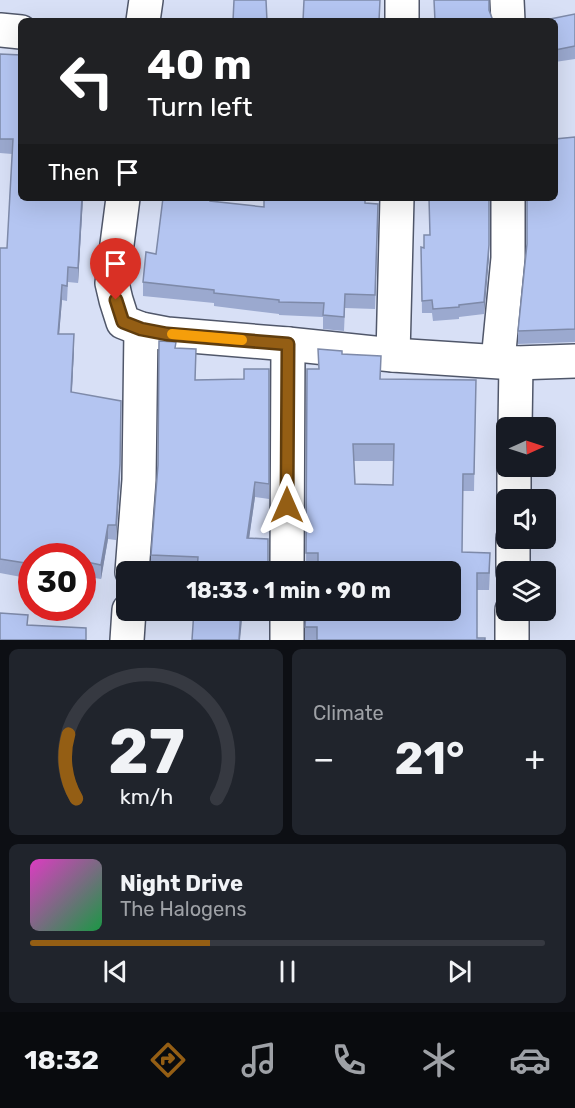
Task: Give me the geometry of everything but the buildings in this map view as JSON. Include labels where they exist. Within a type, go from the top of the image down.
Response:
[{"type":"street","points":[[143,18],[146,0]]},
{"type":"street","points":[[402,0],[402,18]]},
{"type":"street","points":[[507,0],[508,18]]},
{"type":"street","points":[[0,30],[18,32]]},
{"type":"street","points":[[123,201],[112,283],[123,322],[141,329],[167,334],[393,355],[507,362],[575,361]]},
{"type":"street","points":[[393,355],[397,201]]},
{"type":"street","points":[[508,201],[507,362],[514,417]]},
{"type":"street","points":[[133,561],[139,480],[141,329]]},
{"type":"street","points":[[287,561],[288,344]]},
{"type":"street","points":[[127,640],[128,621]]},
{"type":"street","points":[[287,621],[287,640]]},
{"type":"street","points":[[512,621],[512,640]]},
{"type":"slow traffic","points":[[172,334],[242,340]]},
{"type":"route","points":[[116,300],[123,322],[141,329],[167,334],[288,344],[287,505]]}]
